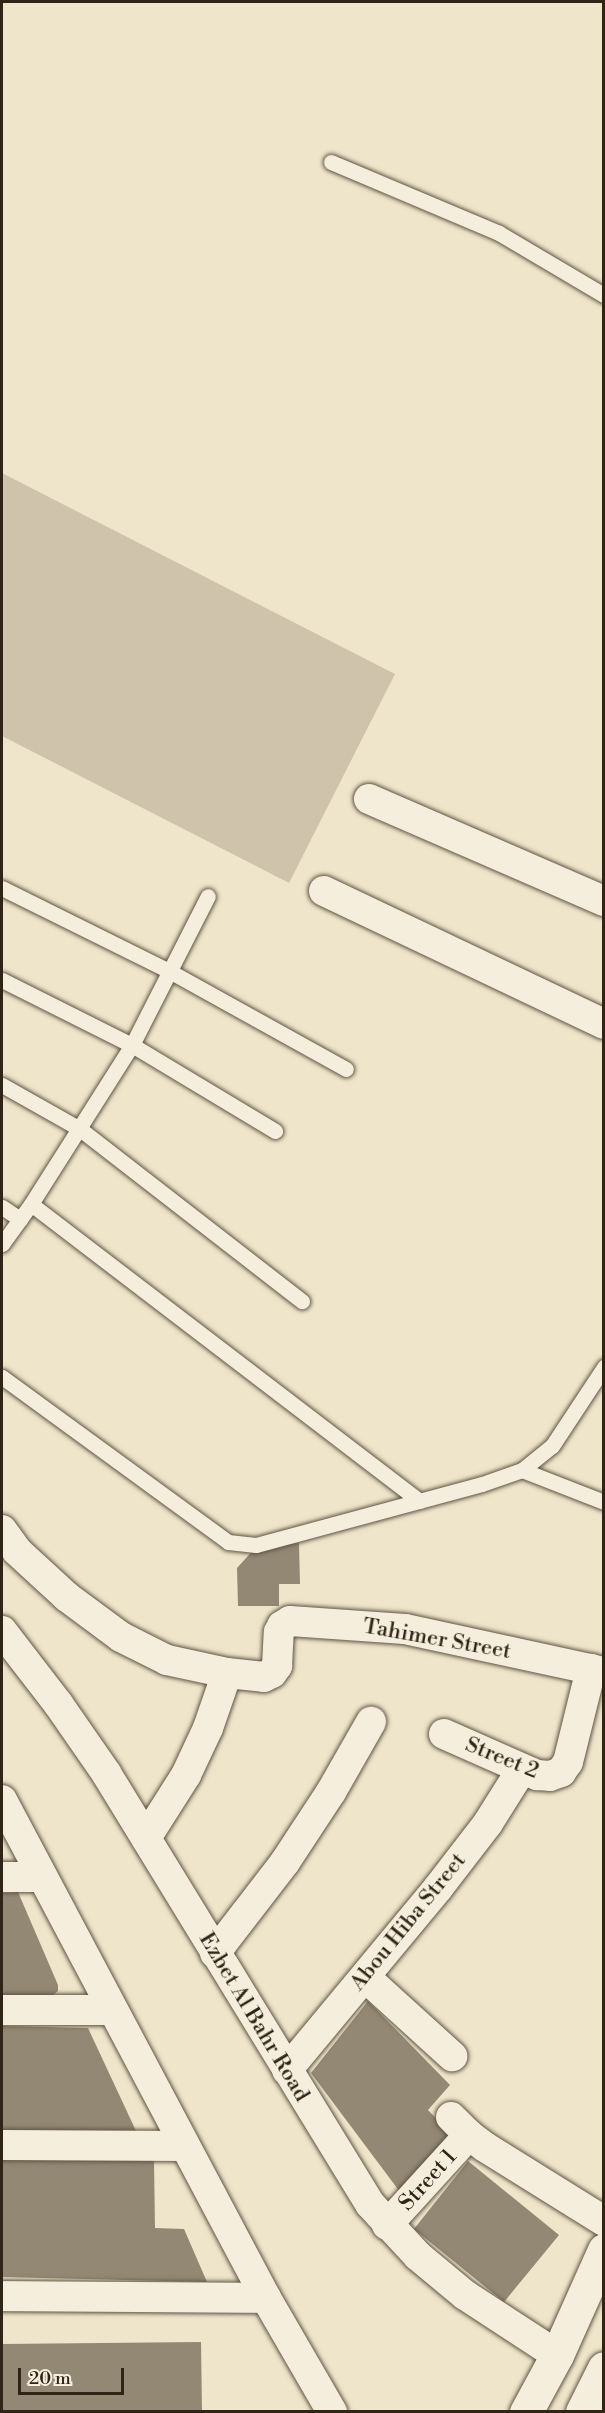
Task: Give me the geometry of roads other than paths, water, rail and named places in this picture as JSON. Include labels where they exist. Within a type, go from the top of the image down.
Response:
[{"type":"main road","points":[[526,2412],[557,2355],[603,2250]]},
{"type":"main road","points":[[582,2412],[603,2368]]},
{"type":"street","points":[[369,799],[603,901]]},
{"type":"street","points":[[324,891],[603,1024]]},
{"type":"street","points":[[2,1530],[17,1551],[67,1597],[121,1637],[167,1660],[227,1673],[208,1728],[186,1775],[146,1838]]},
{"type":"street","name":"Tahimer Street","points":[[227,1673],[264,1677],[272,1673],[277,1666],[279,1632],[282,1626],[290,1621],[405,1629],[597,1671]]},
{"type":"street","name":"Ezbet Al Bahr Road","points":[[2,1632],[59,1705],[146,1838],[352,2178],[387,2225],[465,2295],[557,2355]]},
{"type":"street","name":"Street 2","points":[[444,1734],[537,1775],[550,1776],[561,1772],[568,1762],[597,1671]]},
{"type":"street","points":[[216,1953],[285,1862],[331,1792],[371,1722]]},
{"type":"street","name":"Abou Hiba Street","points":[[287,2070],[488,1823],[522,1769]]},
{"type":"street","points":[[2,1800],[266,2298],[332,2412]]},
{"type":"street","points":[[2,1877],[42,1877]]},
{"type":"street","points":[[365,1977],[452,2056]]},
{"type":"street","points":[[2,2010],[113,2010]]},
{"type":"street","name":"Street 1","points":[[387,2225],[460,2126],[603,2221]]},
{"type":"street","points":[[2,2145],[185,2146]]},
{"type":"street","points":[[2,2296],[266,2298]]},
{"type":"lane","points":[[331,162],[499,233],[603,295]]},
{"type":"lane","points":[[2,888],[171,972],[346,1069]]},
{"type":"lane","points":[[2,1244],[31,1204],[132,1045],[208,896]]},
{"type":"lane","points":[[2,980],[132,1045],[275,1131]]},
{"type":"lane","points":[[2,1084],[80,1128],[302,1301]]},
{"type":"lane","points":[[31,1204],[419,1502]]},
{"type":"lane","points":[[2,1207],[20,1219]]},
{"type":"lane","points":[[2,1377],[228,1542],[256,1545],[419,1502],[522,1470],[552,1446],[603,1367]]},
{"type":"lane","points":[[522,1470],[603,1502]]}]
